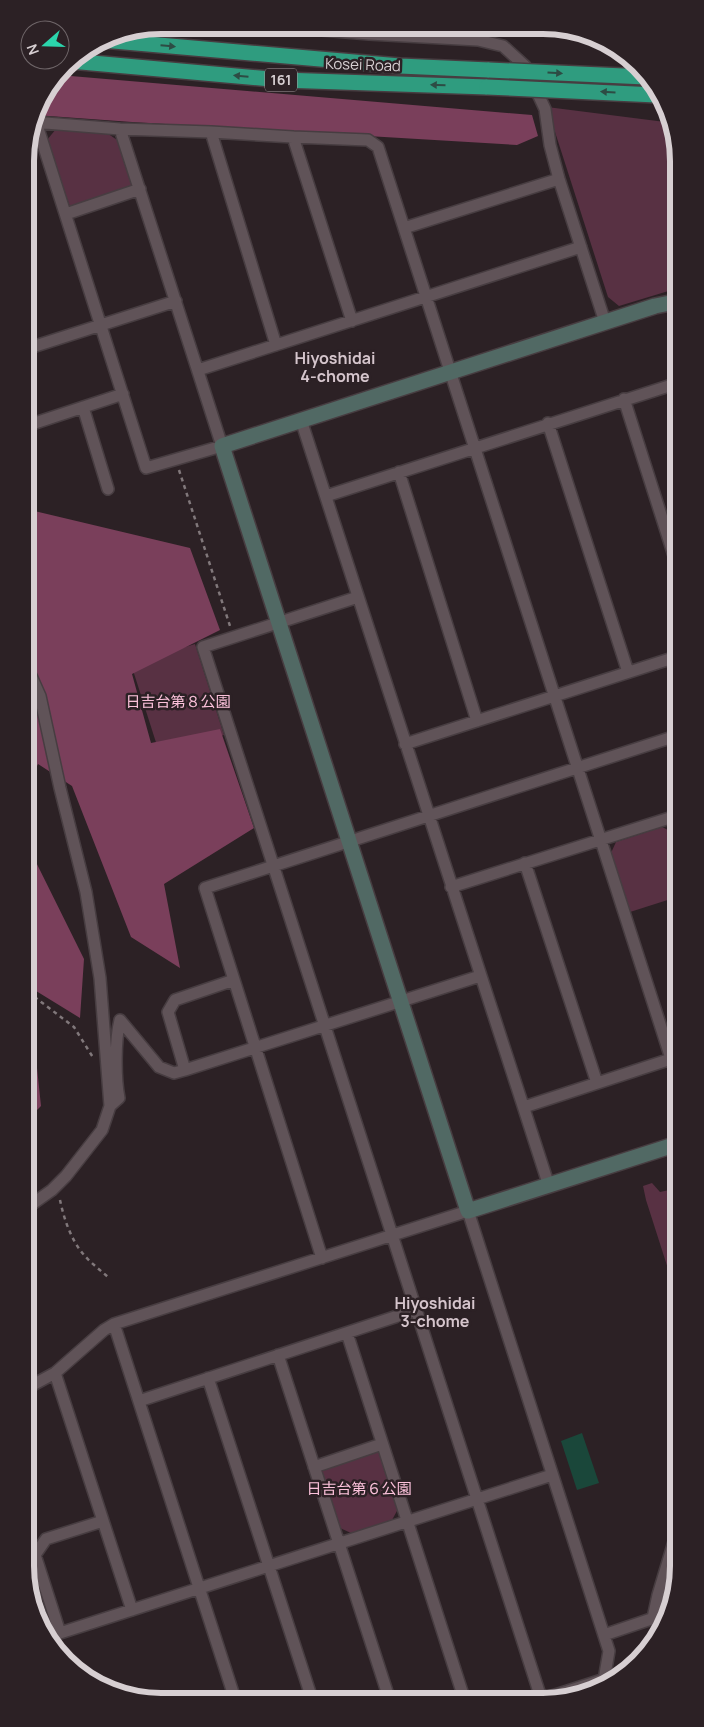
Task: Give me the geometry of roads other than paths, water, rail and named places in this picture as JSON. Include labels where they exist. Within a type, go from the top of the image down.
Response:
[{"type":"highway","name":"Kosei Road","points":[[118,41],[391,66],[638,77]]},
{"type":"highway","name":"Kosei Road","points":[[81,62],[282,80],[651,95]]},
{"type":"street","points":[[377,34],[478,40],[504,46],[525,66],[545,109],[550,145],[559,179],[605,322]]},
{"type":"street","points":[[40,122],[120,129],[368,140],[378,147],[554,696],[670,1046]]},
{"type":"street","points":[[120,129],[609,1651],[605,1677]]},
{"type":"street","points":[[38,130],[146,468],[222,446],[655,306],[670,303]]},
{"type":"street","points":[[211,132],[276,345]]},
{"type":"street","points":[[293,137],[352,321]]},
{"type":"street","points":[[404,228],[559,179]]},
{"type":"street","points":[[66,214],[140,190]]},
{"type":"street","points":[[198,370],[581,247]]},
{"type":"street","points":[[34,346],[176,301]]},
{"type":"street","points":[[326,496],[548,423],[670,385]]},
{"type":"street","points":[[34,423],[123,394]]},
{"type":"street","points":[[624,399],[670,543]]},
{"type":"street","points":[[83,407],[108,488]]},
{"type":"street","points":[[301,420],[549,1186]]},
{"type":"street","points":[[548,423],[628,672]]},
{"type":"street","points":[[399,472],[477,721]]},
{"type":"street","points":[[358,597],[203,647],[539,1693]]},
{"type":"street","points":[[405,744],[670,659]]},
{"type":"street","points":[[34,683],[40,696],[60,788],[86,892],[100,978],[110,1106],[102,1130],[66,1176],[34,1202]]},
{"type":"street","points":[[322,1258],[205,888],[670,738]]},
{"type":"street","points":[[452,887],[601,839],[670,821]]},
{"type":"street","points":[[525,863],[597,1083]]},
{"type":"street","points":[[110,1106],[119,1098],[117,1087],[117,1039],[120,1020],[159,1067],[174,1074],[480,976]]},
{"type":"street","points":[[185,1070],[168,1012],[175,1000],[234,980]]},
{"type":"street","points":[[524,1108],[670,1059]]},
{"type":"street","points":[[34,1384],[55,1373],[104,1330],[114,1324],[670,1147]]},
{"type":"street","points":[[139,1401],[416,1310]]},
{"type":"street","points":[[114,1324],[233,1693]]},
{"type":"street","points":[[347,1333],[462,1693]]},
{"type":"street","points":[[278,1355],[387,1693]]},
{"type":"street","points":[[55,1373],[132,1610]]},
{"type":"street","points":[[208,1378],[310,1693]]},
{"type":"street","points":[[314,1467],[382,1444]]},
{"type":"street","points":[[103,1520],[46,1539],[35,1555],[60,1634],[552,1475]]},
{"type":"street","points":[[604,1636],[658,1617],[658,1595],[670,1555]]},
{"type":"district","name":"Hiyoshidai 4-chome","points":[[335,367]]},
{"type":"district","name":"Hiyoshidai 3-chome","points":[[435,1312]]},
{"type":"park label","name":"日吉台第８公園","points":[[178,702]]},
{"type":"park label","name":"日吉台第６公園","points":[[359,1489]]}]
